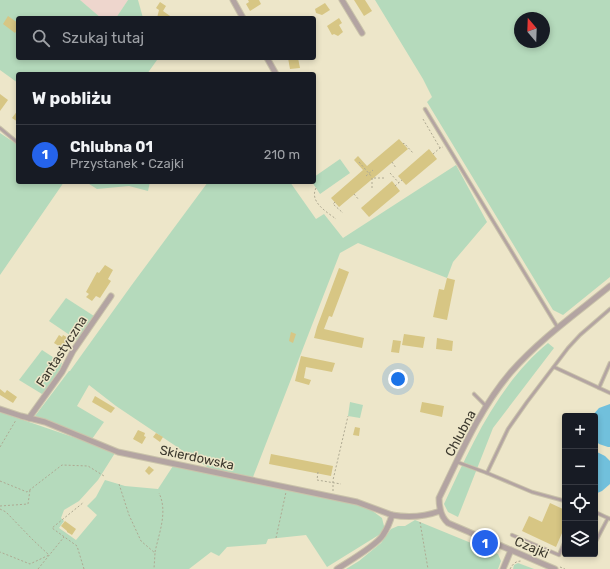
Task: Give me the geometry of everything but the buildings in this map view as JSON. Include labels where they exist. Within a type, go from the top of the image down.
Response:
[{"type":"street","points":[[232,0],[242,16]]},
{"type":"street","points":[[342,0],[362,33]]},
{"type":"street","points":[[268,60],[275,72]]},
{"type":"street","name":"Chlubna","points":[[440,511],[439,498],[486,406],[501,385],[520,363],[559,328],[610,286]]},
{"type":"street","name":"Fantastyczna","points":[[29,418],[62,372],[73,351],[111,296]]},
{"type":"street","name":"Skierdowska","points":[[0,409],[19,416],[45,422],[118,452],[357,502],[392,515]]},
{"type":"street","points":[[337,569],[382,537],[392,515],[420,517],[440,511]]},
{"type":"street","name":"Czajki","points":[[440,511],[448,523],[555,569]]},
{"type":"street","points":[[503,569],[511,550]]},
{"type":"lane","points":[[426,109],[559,328]]},
{"type":"lane","points":[[0,128],[16,140]]},
{"type":"lane","points":[[487,473],[508,429],[554,367],[580,335],[610,309]]},
{"type":"lane","points":[[599,388],[610,363]]},
{"type":"lane","points":[[554,367],[610,393]]},
{"type":"lane","points":[[474,394],[486,406]]},
{"type":"lane","points":[[457,462],[532,492],[562,500]]},
{"type":"lane","points":[[598,513],[609,518],[598,538]]},
{"type":"lane","points":[[512,535],[559,555],[562,548]]},
{"type":"path","points":[[423,119],[440,148]]},
{"type":"path","points":[[403,144],[404,143],[413,153]]},
{"type":"path","points":[[433,154],[440,148],[441,149],[447,145]]},
{"type":"path","points":[[359,162],[372,178],[372,188]]},
{"type":"path","points":[[392,162],[396,168]]},
{"type":"path","points":[[366,176],[373,170]]},
{"type":"path","points":[[390,173],[399,183]]},
{"type":"path","points":[[372,178],[384,178]]},
{"type":"path","points":[[396,186],[402,180]]},
{"type":"path","points":[[316,188],[314,191],[315,198],[320,207],[336,219]]},
{"type":"path","points":[[354,194],[359,200]]},
{"type":"path","points":[[335,202],[333,204],[343,213]]},
{"type":"path","points":[[0,448],[19,416]]},
{"type":"path","points":[[332,497],[348,416]]},
{"type":"path","points":[[0,481],[27,492],[62,465],[88,466],[104,476]]},
{"type":"path","points":[[318,472],[317,480],[341,484]]},
{"type":"path","points":[[119,484],[128,516],[141,541],[154,552]]},
{"type":"path","points":[[276,538],[287,488]]},
{"type":"path","points":[[0,508],[28,504],[30,489]]},
{"type":"path","points":[[154,569],[154,552],[164,516],[160,493]]},
{"type":"path","points":[[84,502],[52,528],[77,546],[84,569]]},
{"type":"path","points":[[0,508],[6,512],[49,555]]},
{"type":"path","points":[[419,519],[428,569]]},
{"type":"path","points":[[38,569],[64,536]]},
{"type":"path","points":[[0,552],[30,564],[49,555]]},
{"type":"path","points":[[510,569],[517,561],[530,563],[535,560]]},
{"type":"shaded area","points":[[80,0],[128,0],[117,16],[99,16]]},
{"type":"green space","points":[[0,0],[80,0],[99,16],[16,16],[16,60],[157,60],[148,72],[16,72],[16,82],[0,70]]},
{"type":"green space","points":[[128,0],[138,0],[142,16],[117,16]]},
{"type":"green space","points":[[375,0],[610,0],[610,277],[563,315],[553,310],[427,102],[432,97],[423,79]]},
{"type":"green space","points":[[0,133],[16,144],[16,184],[63,184],[0,275]]},
{"type":"green space","points":[[340,159],[350,173],[320,194],[313,184],[316,184],[316,176]]},
{"type":"green space","points":[[456,165],[487,222],[453,262],[447,278],[358,243],[340,253],[253,477],[210,469],[116,406],[89,385],[77,406],[104,422],[92,439],[35,416],[70,371],[207,184],[291,184],[316,219],[324,214],[343,238]]},
{"type":"green space","points":[[89,184],[150,184],[148,191],[129,186],[97,189]]},
{"type":"green space","points":[[66,298],[94,316],[77,340],[49,321]]},
{"type":"green space","points":[[548,343],[554,348],[493,428],[458,517],[448,512],[444,504],[487,417],[514,377],[530,359]]},
{"type":"green space","points":[[42,350],[62,363],[59,373],[42,394],[19,380]]},
{"type":"green space","points":[[350,402],[363,405],[360,418],[348,416]]},
{"type":"green space","points":[[0,412],[115,453],[98,480],[79,501],[64,510],[61,518],[64,521],[59,528],[76,540],[97,515],[87,506],[96,497],[105,480],[125,486],[158,489],[173,466],[366,506],[382,518],[385,530],[327,567],[306,535],[268,539],[266,544],[227,547],[219,556],[211,552],[189,569],[0,569]]},
{"type":"green space","points":[[415,520],[498,554],[501,561],[498,569],[346,569],[359,561],[381,543],[391,529],[398,526],[405,526]]},
{"type":"green space","points":[[518,563],[534,569],[513,569],[514,565]]},
{"type":"water","points":[[610,404],[610,447],[598,443],[598,413],[595,413],[599,408]]},
{"type":"water","points":[[598,452],[610,461],[610,484],[598,493]]},
{"type":"place","name":"Chlubna 01","points":[[485,543]]}]
